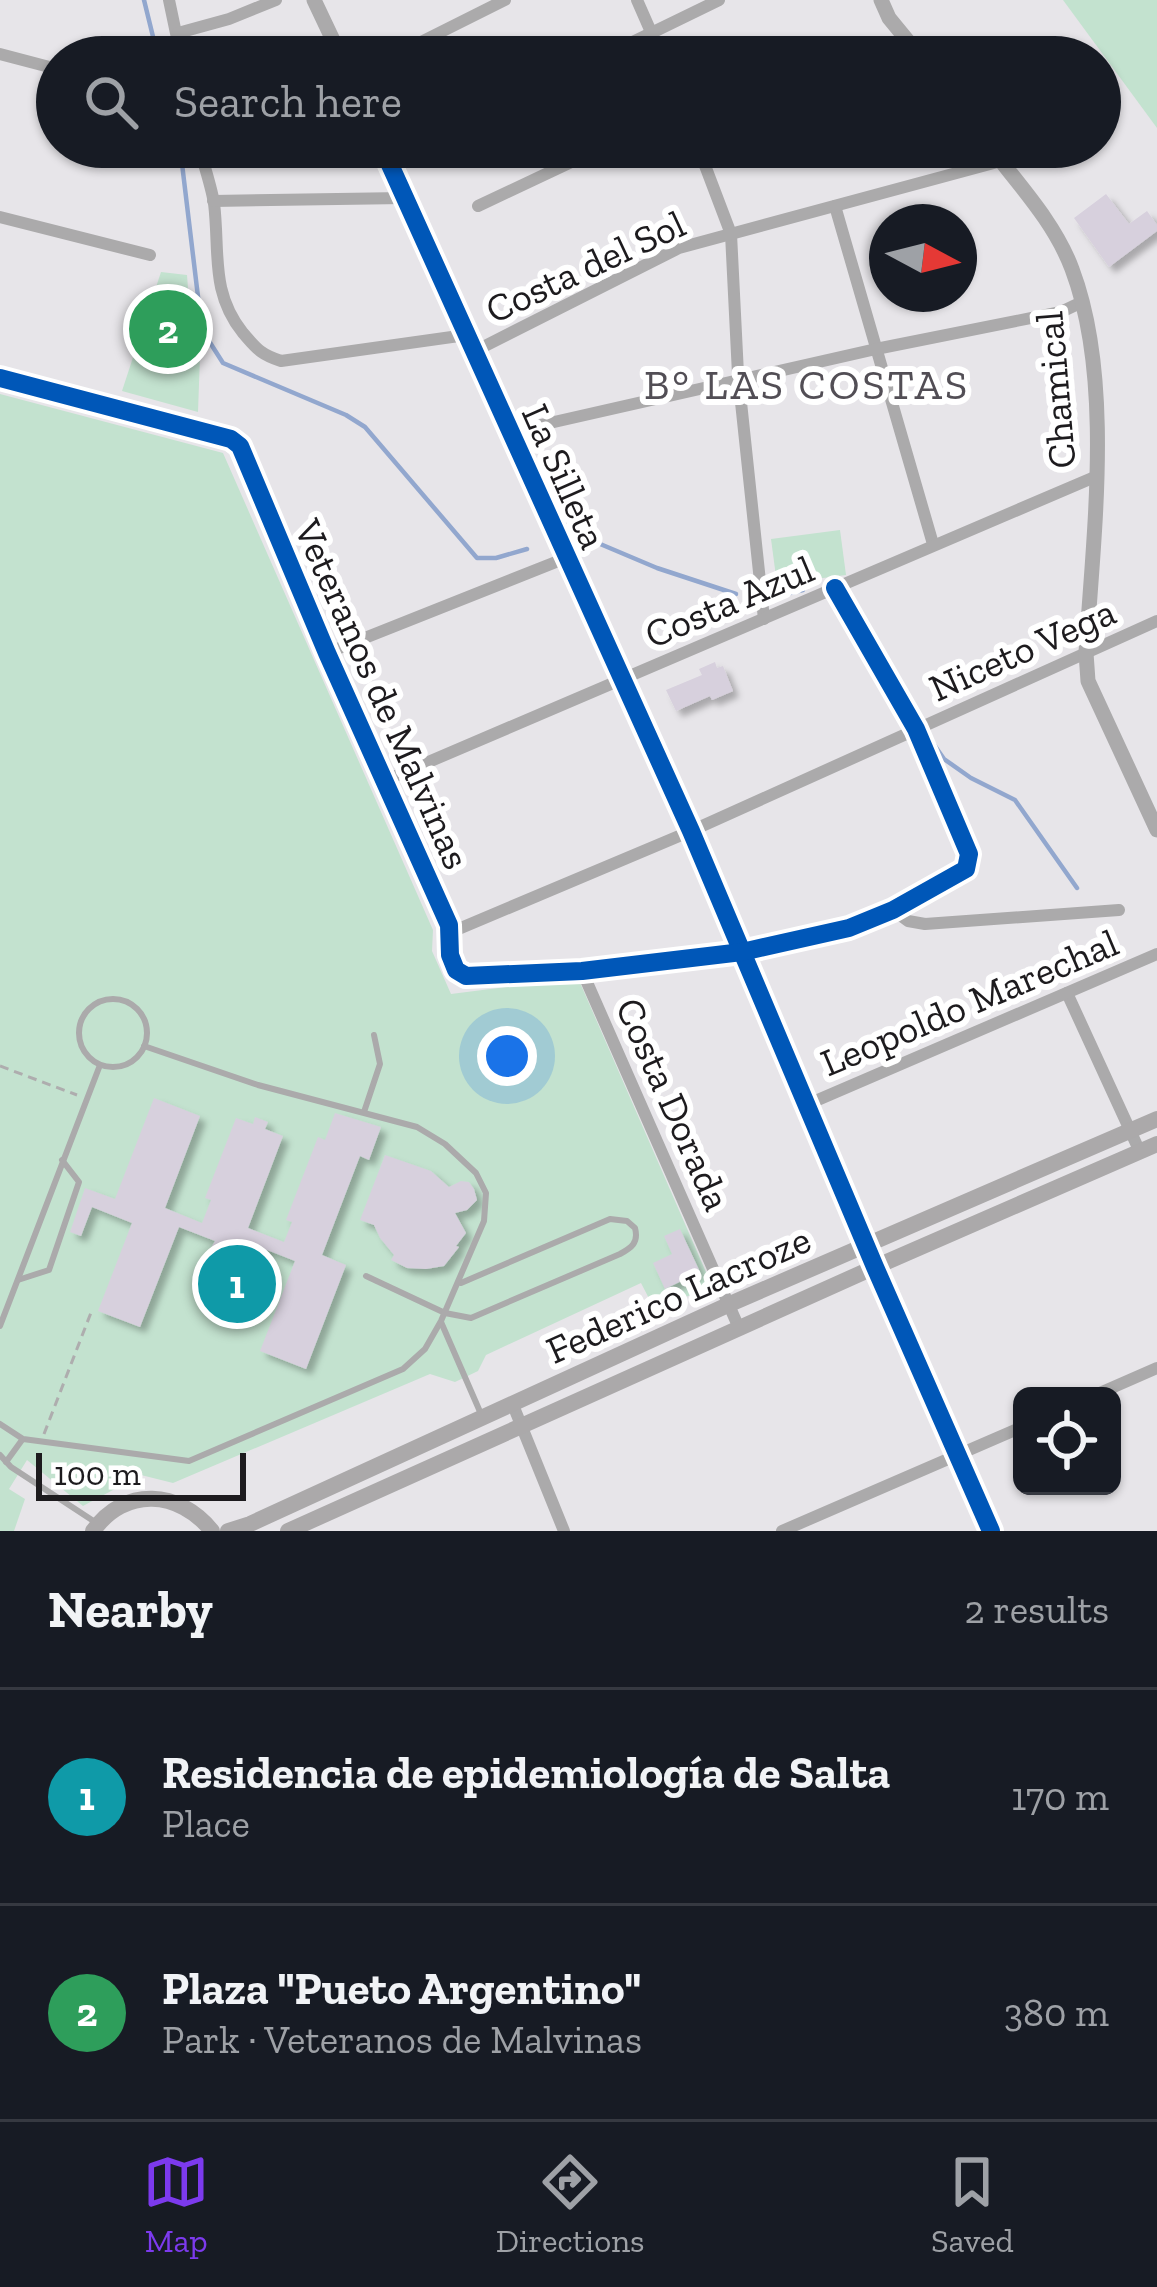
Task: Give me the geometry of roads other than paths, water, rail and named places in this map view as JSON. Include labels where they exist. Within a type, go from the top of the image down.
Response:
[{"type":"main road","name":"Federico Lacroze","points":[[228,1531],[730,1304],[1157,1119]]},
{"type":"main road","name":"Federico Lacroze","points":[[288,1531],[1148,1148]]},
{"type":"main road","points":[[95,1527],[115,1509],[136,1500],[159,1498],[181,1504],[212,1531]]},
{"type":"street","points":[[169,0],[178,36]]},
{"type":"street","points":[[178,33],[276,0]]},
{"type":"street","points":[[314,0],[331,36]]},
{"type":"street","points":[[430,36],[505,0]]},
{"type":"street","points":[[637,0],[652,34]]},
{"type":"street","points":[[648,36],[719,0]]},
{"type":"street","points":[[880,0],[901,36]]},
{"type":"street","points":[[0,54],[36,63]]},
{"type":"street","points":[[205,168],[214,201],[223,299],[261,355],[280,361],[466,334]]},
{"type":"street","name":"La Silleta","points":[[391,168],[691,831],[874,1268],[992,1531]]},
{"type":"street","points":[[478,206],[559,168]]},
{"type":"street","points":[[706,168],[730,234],[739,380],[764,619]]},
{"type":"street","name":"Costa del Sol","points":[[472,352],[680,248],[952,168]]},
{"type":"street","name":"Chamical","points":[[1006,168],[1063,248],[1082,302],[1090,340],[1097,476],[1088,681],[1149,794],[1157,830]]},
{"type":"street","points":[[214,201],[404,198]]},
{"type":"street","points":[[835,206],[933,544]]},
{"type":"street","points":[[0,217],[150,256]]},
{"type":"street","points":[[510,432],[1061,312],[1082,302]]},
{"type":"street","name":"Veteranos de Malvinas","points":[[0,378],[231,439],[240,446],[449,925],[456,970],[466,976],[582,971]]},
{"type":"street","name":"Costa Azul","points":[[384,782],[1097,476]]},
{"type":"street","points":[[327,653],[566,558]]},
{"type":"street","points":[[582,971],[742,952],[849,928],[893,910],[966,869],[969,854],[916,729],[836,588]]},
{"type":"street","name":"Niceto Vega","points":[[449,933],[691,831],[1157,621]]},
{"type":"street","points":[[893,910],[908,921],[925,924],[1119,910]]},
{"type":"street","name":"Leopoldo Marechal","points":[[806,1105],[1157,954]]},
{"type":"street","name":"Costa Dorada","points":[[582,971],[740,1328]]},
{"type":"street","points":[[1066,993],[1129,1131],[1148,1148]]},
{"type":"street","points":[[1114,1387],[1157,1368]]},
{"type":"street","points":[[513,1405],[564,1531]]},
{"type":"street","points":[[782,1531],[1013,1431]]},
{"type":"lane","points":[[110,999],[132,1005],[145,1023],[144,1046],[121,1066],[100,1065],[83,1050],[79,1039],[82,1017],[110,999]]},
{"type":"lane","points":[[363,1113],[380,1064],[374,1035]]},
{"type":"lane","points":[[0,1424],[22,1439],[189,1461],[403,1369],[425,1349],[443,1317],[484,1221],[486,1193],[476,1173],[445,1144],[417,1127],[258,1085],[144,1046]]},
{"type":"lane","points":[[0,1325],[100,1065]]},
{"type":"lane","points":[[18,1280],[49,1270],[79,1182],[62,1160]]},
{"type":"lane","points":[[366,1276],[443,1317],[471,1318],[632,1247],[635,1228],[627,1221],[610,1220],[457,1284]]},
{"type":"lane","points":[[443,1317],[483,1418]]},
{"type":"lane","points":[[22,1439],[3,1458],[95,1527]]},
{"type":"waterway","points":[[144,0],[153,36]]},
{"type":"waterway","points":[[183,168],[202,330],[223,363],[365,427],[477,558],[527,549]]},
{"type":"waterway","points":[[586,538],[736,594]]},
{"type":"waterway","points":[[773,597],[803,590]]},
{"type":"waterway","points":[[850,606],[912,708]]},
{"type":"waterway","points":[[928,736],[944,759],[1015,800],[1077,888]]},
{"type":"place","name":"Plaza \"Pueto Argentino\"","points":[[168,329]]},
{"type":"place","name":"Residencia de epidemiología de Salta","points":[[237,1284]]},
{"type":"district","name":"B° LAS COSTAS","points":[[807,384]]}]
